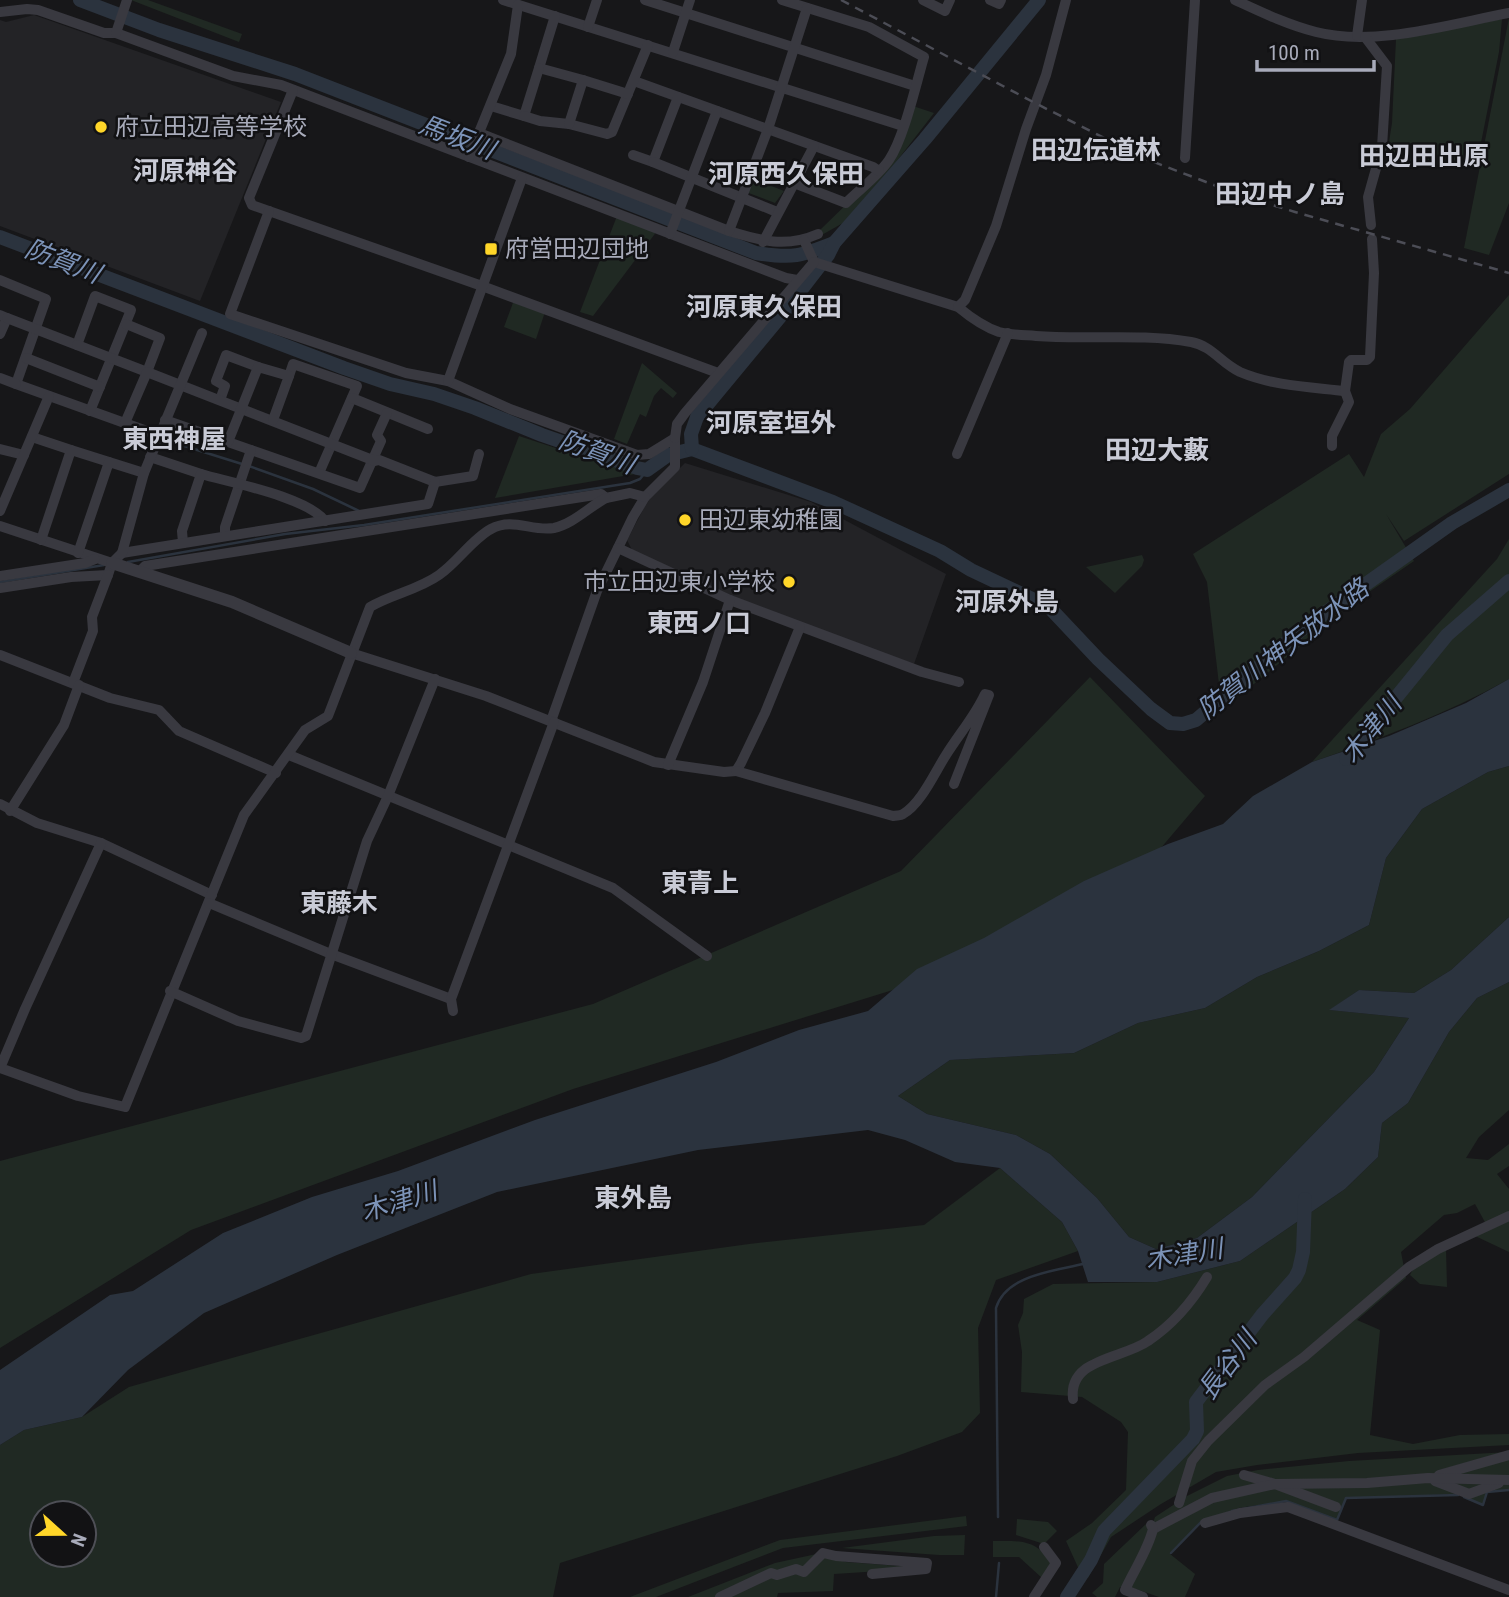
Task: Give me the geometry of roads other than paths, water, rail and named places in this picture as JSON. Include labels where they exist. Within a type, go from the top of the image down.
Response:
[{"type":"street","points":[[503,0],[903,126]]},
{"type":"street","points":[[588,27],[597,0]]},
{"type":"street","points":[[645,0],[915,86]]},
{"type":"street","points":[[673,52],[690,0]]},
{"type":"street","points":[[782,0],[869,27],[924,57],[903,126],[889,159],[846,203],[794,183]]},
{"type":"street","points":[[923,0],[945,11],[950,0]]},
{"type":"street","points":[[990,0],[999,4],[1001,0]]},
{"type":"street","points":[[958,307],[965,300],[988,251],[1046,75],[1066,0]]},
{"type":"street","points":[[1185,158],[1195,0]]},
{"type":"street","points":[[1235,0],[1318,33],[1361,37],[1453,25],[1509,13]]},
{"type":"street","points":[[1362,0],[1361,37],[1387,66],[1382,147],[1368,197],[1371,225]]},
{"type":"street","points":[[118,28],[126,4]]},
{"type":"street","points":[[469,155],[511,54],[518,5]]},
{"type":"street","points":[[729,231],[768,129],[807,8]]},
{"type":"street","points":[[0,12],[38,10],[104,33],[118,28],[233,76],[293,90],[797,280]]},
{"type":"street","points":[[524,116],[555,16]]},
{"type":"street","points":[[491,106],[540,121],[569,124],[607,134],[612,132],[648,45]]},
{"type":"street","points":[[539,68],[628,94]]},
{"type":"street","points":[[569,124],[583,80]]},
{"type":"street","points":[[634,80],[878,171]]},
{"type":"street","points":[[293,90],[249,198],[252,205],[718,373]]},
{"type":"street","points":[[653,162],[678,97]]},
{"type":"street","points":[[672,231],[717,111]]},
{"type":"street","points":[[477,135],[678,214],[763,242],[806,243],[818,234]]},
{"type":"street","points":[[763,242],[814,146]]},
{"type":"street","points":[[633,155],[778,212]]},
{"type":"street","points":[[448,381],[522,178]]},
{"type":"street","points":[[269,211],[230,314],[406,373],[448,381],[510,410],[637,455],[649,454],[675,441]]},
{"type":"street","points":[[1332,446],[1332,436],[1349,402],[1345,391],[1349,362],[1367,360],[1370,357],[1374,273],[1372,239]]},
{"type":"street","points":[[806,243],[818,262],[958,307],[984,325],[1008,333],[1069,339],[1137,338],[1189,342],[1211,349],[1231,367],[1258,379],[1345,391]]},
{"type":"street","points":[[453,1010],[451,999],[509,845],[597,591],[645,497],[676,467],[677,424],[797,280],[818,262]]},
{"type":"street","points":[[0,280],[46,299],[16,384]]},
{"type":"street","points":[[77,345],[96,296],[131,310],[90,411]]},
{"type":"street","points":[[0,334],[3,316],[435,482],[473,476],[479,454]]},
{"type":"street","points":[[125,424],[160,338],[126,324]]},
{"type":"street","points":[[10,811],[64,724],[93,631],[93,617],[110,569],[122,553],[144,473],[157,438],[202,333]]},
{"type":"street","points":[[957,454],[1008,333]]},
{"type":"street","points":[[220,400],[225,386],[216,381],[226,355],[289,376]]},
{"type":"street","points":[[26,358],[100,387]]},
{"type":"street","points":[[273,420],[293,364],[357,386],[319,473]]},
{"type":"street","points":[[228,442],[258,367]]},
{"type":"street","points":[[0,378],[157,438]]},
{"type":"street","points":[[0,511],[49,396]]},
{"type":"street","points":[[352,398],[428,429]]},
{"type":"street","points":[[165,420],[360,488],[382,441],[377,435],[387,413]]},
{"type":"street","points":[[32,437],[144,473]]},
{"type":"street","points":[[0,449],[24,455]]},
{"type":"street","points":[[41,540],[71,450]]},
{"type":"street","points":[[225,536],[225,527],[251,450]]},
{"type":"street","points":[[150,457],[290,500],[319,514],[325,521]]},
{"type":"street","points":[[78,553],[109,462]]},
{"type":"street","points":[[183,543],[182,531],[201,474]]},
{"type":"street","points":[[422,522],[435,482]]},
{"type":"street","points":[[101,843],[0,1068],[78,1096],[125,1107],[170,991],[244,815],[305,730],[328,716],[370,607],[386,597],[437,576],[492,528],[508,523],[554,528],[606,498],[629,493],[645,497]]},
{"type":"street","points":[[139,572],[145,566],[422,522],[601,494],[606,498]]},
{"type":"street","points":[[122,553],[428,504]]},
{"type":"street","points":[[0,526],[95,558],[110,569]]},
{"type":"street","points":[[618,548],[730,600],[922,672],[959,682]]},
{"type":"street","points":[[0,576],[85,563],[95,558]]},
{"type":"street","points":[[0,588],[110,569],[139,572],[232,602],[351,653],[486,695],[653,762],[724,772],[736,771],[893,816],[902,815],[926,787],[985,694],[989,695],[954,784]]},
{"type":"street","points":[[668,765],[703,682],[730,600]]},
{"type":"street","points":[[736,771],[765,713],[800,627]]},
{"type":"street","points":[[0,655],[110,698],[159,710],[179,731],[276,773]]},
{"type":"street","points":[[170,991],[238,1021],[301,1038],[306,1036],[367,841],[435,679]]},
{"type":"street","points":[[289,755],[613,888],[707,956]]},
{"type":"street","points":[[0,804],[37,822],[101,843],[210,899],[331,954],[451,999]]},
{"type":"street","points":[[1179,1503],[1192,1461],[1208,1441],[1265,1385],[1304,1357],[1409,1267],[1438,1249],[1509,1216]]},
{"type":"street","points":[[1073,1399],[1071,1388],[1081,1371],[1101,1360],[1146,1343],[1188,1305],[1207,1277]]},
{"type":"street","points":[[1428,1478],[1509,1455]]},
{"type":"street","points":[[1244,1475],[1336,1507]]},
{"type":"street","points":[[1143,1597],[1125,1590],[1150,1542],[1152,1527],[1212,1499],[1275,1484],[1367,1483],[1428,1478],[1505,1481]]},
{"type":"street","points":[[1205,1523],[1240,1513],[1288,1507],[1509,1590]]},
{"type":"street","points":[[1034,1597],[1056,1563],[1044,1547]]},
{"type":"street","points":[[720,1597],[771,1573],[777,1576],[796,1569],[804,1572],[823,1553],[927,1563],[926,1569],[872,1574]]},
{"type":"water","points":[[1509,679],[1509,766],[1488,772],[1422,809],[1386,858],[1369,925],[1319,951],[1257,977],[1205,1008],[1138,1023],[1074,1053],[950,1060],[898,1096],[927,1114],[1016,1135],[1050,1154],[1097,1198],[1129,1237],[1156,1249],[1197,1238],[1252,1197],[1374,1072],[1409,1018],[1329,1010],[1359,990],[1414,993],[1451,970],[1509,917],[1509,982],[1477,998],[1449,1032],[1408,1103],[1382,1123],[1378,1157],[1345,1189],[1240,1261],[1157,1282],[1088,1282],[1078,1251],[1062,1222],[1000,1168],[955,1162],[905,1140],[868,1130],[698,1150],[497,1192],[337,1255],[204,1313],[128,1370],[82,1417],[24,1430],[0,1445],[0,1370],[110,1295],[133,1291],[223,1233],[312,1197],[398,1171],[535,1120],[716,1062],[799,1030],[868,1011],[917,969],[984,938],[1084,881],[1168,844],[1223,824],[1253,796],[1312,762],[1389,736],[1466,703]]},
{"type":"waterway","name":"馬坂川","points":[[80,0],[159,30],[295,74],[756,253],[796,255],[834,243]]},
{"type":"waterway","name":"防賀川","points":[[692,449],[691,434],[697,417],[784,312],[828,255],[834,243],[925,139],[1039,0]]},
{"type":"waterway","name":"防賀川","points":[[0,237],[344,368],[390,384],[434,394],[637,468],[647,470],[668,455],[692,449]]},
{"type":"waterway","points":[[162,439],[242,464]]},
{"type":"waterway","name":"防賀川神矢放水路","points":[[692,449],[833,502],[940,551],[971,570],[1049,607],[1098,659],[1151,709],[1170,723],[1183,724],[1196,720],[1301,630],[1452,523],[1509,490]]},
{"type":"waterway","points":[[249,466],[313,489],[359,511]]},
{"type":"waterway","points":[[128,562],[285,534],[364,525],[630,483],[640,479],[647,470]]},
{"type":"waterway","points":[[0,582],[104,565]]},
{"type":"waterway","name":"木津川","points":[[1346,759],[1447,635],[1509,581]]},
{"type":"waterway","name":"長谷川","points":[[1067,1597],[1091,1560],[1104,1531],[1193,1439],[1197,1431],[1196,1402],[1262,1315],[1295,1278],[1303,1252],[1305,1199]]},
{"type":"waterway","points":[[998,1517],[996,1308],[1001,1297],[1020,1281],[1045,1272],[1083,1264]]},
{"type":"waterway","points":[[1464,1497],[1483,1505],[1487,1492],[1509,1490]]},
{"type":"waterway","points":[[1232,1511],[1286,1501],[1337,1520],[1346,1498],[1458,1495]]},
{"type":"waterway","points":[[1171,1553],[1202,1521]]},
{"type":"waterway","points":[[996,1597],[999,1563]]},
{"type":"railway","points":[[841,0],[1146,159],[1240,195],[1509,273]]},
{"type":"place","name":"府立田辺高等学校","points":[[101,127]]},
{"type":"place","name":"府営田辺団地","points":[[491,249]]},
{"type":"place","name":"田辺東幼稚園","points":[[685,520]]},
{"type":"place","name":"市立田辺東小学校","points":[[789,582]]},
{"type":"district","name":"田辺伝道林","points":[[1096,150]]},
{"type":"district","name":"田辺田出原","points":[[1424,156]]},
{"type":"district","name":"河原神谷","points":[[185,171]]},
{"type":"district","name":"河原西久保田","points":[[786,174]]},
{"type":"district","name":"田辺中ノ島","points":[[1280,194]]},
{"type":"district","name":"河原東久保田","points":[[764,307]]},
{"type":"district","name":"河原室垣外","points":[[771,423]]},
{"type":"district","name":"東西神屋","points":[[174,439]]},
{"type":"district","name":"田辺大藪","points":[[1157,450]]},
{"type":"district","name":"河原外島","points":[[1007,602]]},
{"type":"district","name":"東西ノ口","points":[[699,623]]},
{"type":"district","name":"東青上","points":[[700,883]]},
{"type":"district","name":"東藤木","points":[[339,903]]},
{"type":"district","name":"東外島","points":[[633,1198]]}]
